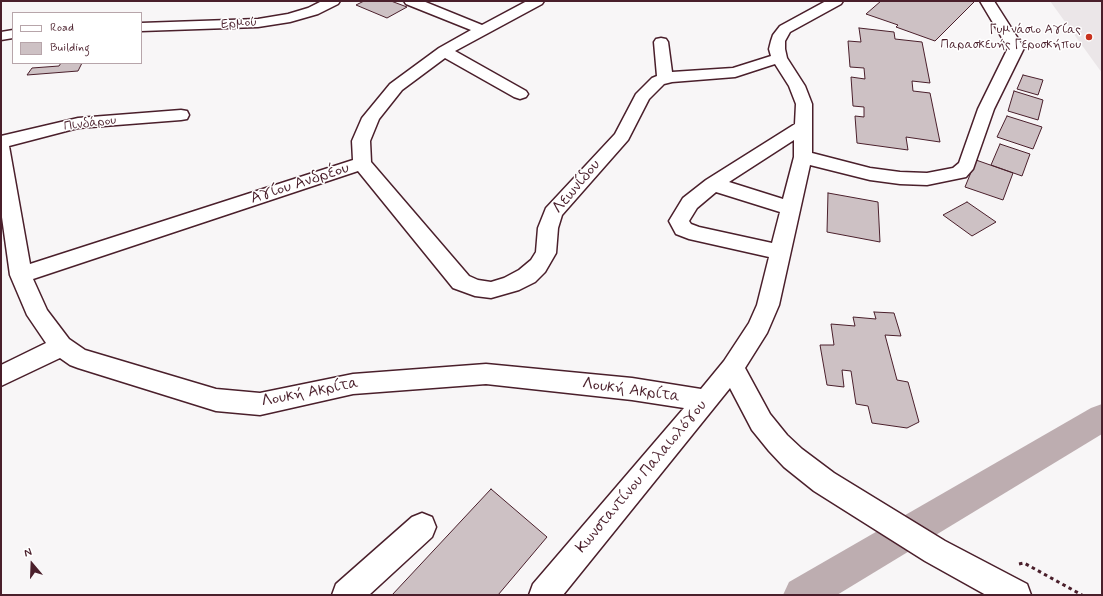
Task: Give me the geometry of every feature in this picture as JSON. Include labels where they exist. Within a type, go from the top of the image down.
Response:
[{"type":"street","name":"Ερμού","points":[[142,27],[258,23],[290,18],[313,11],[333,1]]},
{"type":"street","points":[[411,1],[483,30]]},
{"type":"street","name":"Αγίου Ανδρέου","points":[[22,275],[362,163],[361,141],[371,118],[396,87],[444,50],[537,1]]},
{"type":"street","points":[[779,58],[777,49],[778,41],[780,35],[785,29],[836,1]]},
{"type":"street","points":[[803,157],[870,174],[900,178],[927,179],[959,173],[967,165],[986,109],[1016,48],[987,1]]},
{"type":"street","points":[[1,36],[12,34]]},
{"type":"street","points":[[662,42],[665,79]]},
{"type":"street","points":[[444,50],[520,94]]},
{"type":"street","name":"Λεωνίδου","points":[[362,163],[461,282],[475,288],[491,290],[511,284],[526,276],[538,266],[546,253],[548,228],[553,213],[622,136],[642,97],[658,81],[735,72],[779,58]]},
{"type":"street","name":"Κωνσταντίνου Παλαιολόγου","points":[[544,595],[706,402],[732,368],[759,328],[768,305],[803,157],[804,104],[802,97],[779,58]]},
{"type":"street","name":"Πινδάρου","points":[[1,142],[78,123],[181,115]]},
{"type":"street","points":[[780,252],[696,234],[683,229],[680,220],[690,203],[713,184],[804,127]]},
{"type":"street","name":"Λουκή Ακρίτα","points":[[1,147],[22,275],[38,315],[61,346],[78,358],[216,400],[260,404],[353,384],[486,374],[632,389],[706,402]]},
{"type":"street","points":[[713,184],[790,208]]},
{"type":"street","points":[[1,376],[61,346]]},
{"type":"street","points":[[732,368],[761,422],[778,443],[793,458],[824,482],[868,510],[925,545],[1016,595]]},
{"type":"street","points":[[348,595],[422,528]]},
{"type":"shaded area","name":"Γυμνάσιο Αγίας Παρασκευής Γεροσκήπου","points":[[1050,1],[1102,1],[1102,73]]},
{"type":"building","points":[[364,1],[391,1],[407,7],[387,18],[356,5]]},
{"type":"building","points":[[881,1],[975,1],[935,41],[896,27],[898,25],[866,14]]},
{"type":"building","points":[[859,28],[894,32],[895,39],[922,42],[930,83],[912,81],[913,91],[930,93],[940,142],[906,137],[908,150],[857,143],[855,116],[864,117],[864,107],[853,106],[851,77],[865,79],[864,68],[850,67],[848,41],[861,42]]},
{"type":"building","points":[[60,64],[82,64],[78,71],[27,75],[32,68],[59,66]]},
{"type":"building","points":[[1023,75],[1043,80],[1038,95],[1017,89]]},
{"type":"building","points":[[1014,91],[1043,100],[1038,120],[1008,111]]},
{"type":"building","points":[[1007,116],[1042,127],[1033,149],[997,137]]},
{"type":"building","points":[[1000,144],[1030,154],[1022,176],[991,165]]},
{"type":"building","points":[[976,160],[1013,173],[1003,200],[965,187]]},
{"type":"building","points":[[828,193],[878,202],[880,242],[827,232]]},
{"type":"building","points":[[967,202],[996,222],[972,236],[943,215]]},
{"type":"building","points":[[874,312],[894,313],[901,336],[885,335],[897,380],[908,382],[919,422],[907,428],[872,423],[868,406],[856,404],[851,371],[842,370],[844,387],[827,385],[820,345],[834,345],[831,324],[855,326],[853,317],[876,319]]},
{"type":"building","points":[[491,489],[547,537],[498,595],[392,595]]},
{"type":"waterway","points":[[802,595],[1102,418]]},
{"type":"place","name":"Γυμνάσιο Αγίας Παρασκευής Γεροσκήπου","points":[[1089,37]]}]
